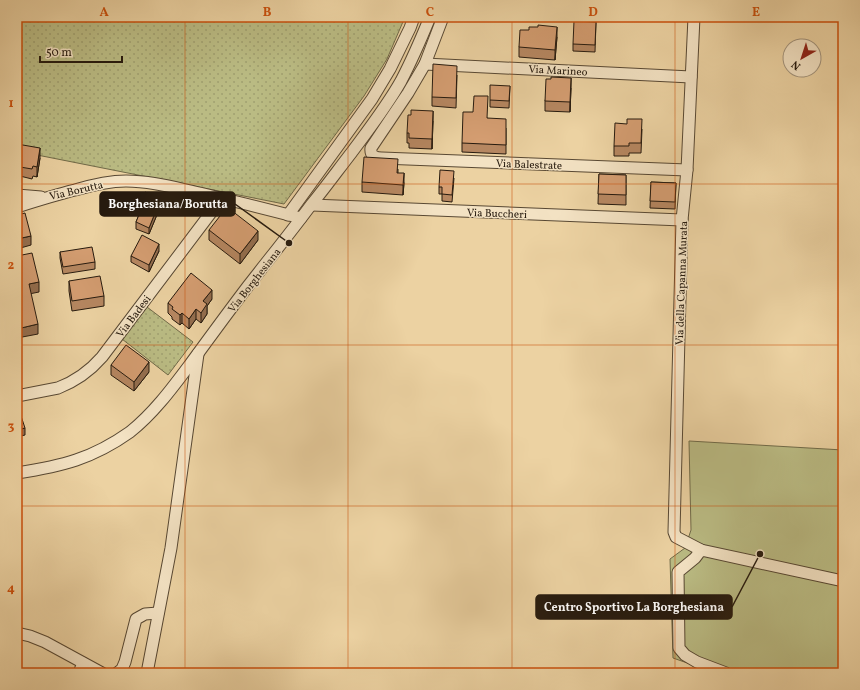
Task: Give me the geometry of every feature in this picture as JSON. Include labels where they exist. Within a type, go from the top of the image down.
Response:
[{"type":"street","points":[[288,215],[372,99],[390,69],[414,17]]},
{"type":"street","name":"Via Borghesiana","points":[[17,473],[52,467],[77,460],[102,449],[121,438],[140,423],[157,406],[312,205],[368,129],[398,85],[410,63],[430,17]]},
{"type":"street","points":[[425,64],[443,17]]},
{"type":"street","name":"Via della Capanna Murata","points":[[694,17],[688,170],[682,220],[674,532],[676,537],[702,550]]},
{"type":"street","points":[[410,28],[423,33]]},
{"type":"street","name":"Via Marineo","points":[[425,64],[691,77]]},
{"type":"street","name":"Via Balestrate","points":[[425,64],[392,118],[372,146],[370,152],[375,157],[688,170]]},
{"type":"street","name":"Via Borutta","points":[[17,207],[46,197],[95,184],[126,181],[160,185],[222,198],[301,218]]},
{"type":"street","points":[[17,195],[46,197]]},
{"type":"street","name":"Via Badesi","points":[[17,396],[64,386],[81,377],[90,369],[102,357],[222,198]]},
{"type":"street","name":"Via Buccheri","points":[[312,205],[682,220]]},
{"type":"street","points":[[147,673],[171,548],[198,353]]},
{"type":"street","points":[[726,673],[685,655],[679,648],[678,572],[702,550],[843,581]]},
{"type":"street","points":[[117,673],[122,669],[125,662],[136,619],[144,614],[158,613]]},
{"type":"street","points":[[17,633],[25,634],[45,642],[81,668],[102,673]]},
{"type":"green space","points":[[17,17],[405,17],[387,59],[364,96],[284,204],[17,151]]},
{"type":"green space","points":[[147,307],[193,342],[168,375],[122,339]]},
{"type":"green space","points":[[689,441],[843,450],[843,673],[716,673],[673,658],[670,559],[685,548],[691,530]]},
{"type":"building","points":[[574,21],[596,22],[595,45],[573,44]]},
{"type":"building","points":[[538,25],[557,27],[555,50],[519,47],[520,30],[529,30],[529,27],[538,27]]},
{"type":"building","points":[[433,64],[457,66],[456,98],[432,97]]},
{"type":"building","points":[[551,77],[571,78],[570,102],[545,101],[546,79],[551,79]]},
{"type":"building","points":[[490,85],[510,86],[509,101],[490,100]]},
{"type":"building","points":[[474,96],[488,96],[487,118],[506,119],[506,145],[462,143],[463,112],[473,112]]},
{"type":"building","points":[[411,110],[433,111],[432,139],[409,138],[409,133],[407,133],[408,115],[411,115]]},
{"type":"building","points":[[627,119],[642,119],[641,143],[629,143],[629,146],[614,146],[615,123],[627,124]]},
{"type":"building","points":[[17,144],[40,148],[37,167],[33,166],[32,169],[20,167],[19,170],[17,169]]},
{"type":"building","points":[[364,157],[398,159],[397,173],[404,173],[403,185],[362,182]]},
{"type":"building","points":[[440,170],[454,171],[452,195],[442,194],[442,187],[439,187]]},
{"type":"building","points":[[599,174],[626,175],[626,195],[598,194]]},
{"type":"building","points":[[651,182],[676,183],[675,202],[650,201]]},
{"type":"building","points":[[145,192],[161,198],[149,228],[136,222],[143,205],[140,203]]},
{"type":"building","points":[[227,207],[258,231],[240,254],[209,230]]},
{"type":"building","points":[[25,213],[31,236],[17,239],[17,215]]},
{"type":"building","points":[[142,235],[159,244],[149,265],[131,256]]},
{"type":"building","points":[[92,247],[95,262],[63,267],[60,252]]},
{"type":"building","points":[[32,253],[39,282],[29,284],[38,324],[17,329],[17,256]]},
{"type":"building","points":[[191,273],[212,290],[203,301],[207,304],[201,313],[196,309],[189,319],[182,313],[180,315],[172,309],[173,307],[168,303]]},
{"type":"building","points":[[100,276],[104,296],[72,301],[69,281]]},
{"type":"building","points":[[126,345],[149,362],[134,382],[111,365]]},
{"type":"building","points":[[21,416],[25,428],[17,430],[17,417]]},
{"type":"place","name":"Borghesiana/Borutta","points":[[289,243]]},
{"type":"place","name":"Centro Sportivo La Borghesiana","points":[[760,554]]}]
